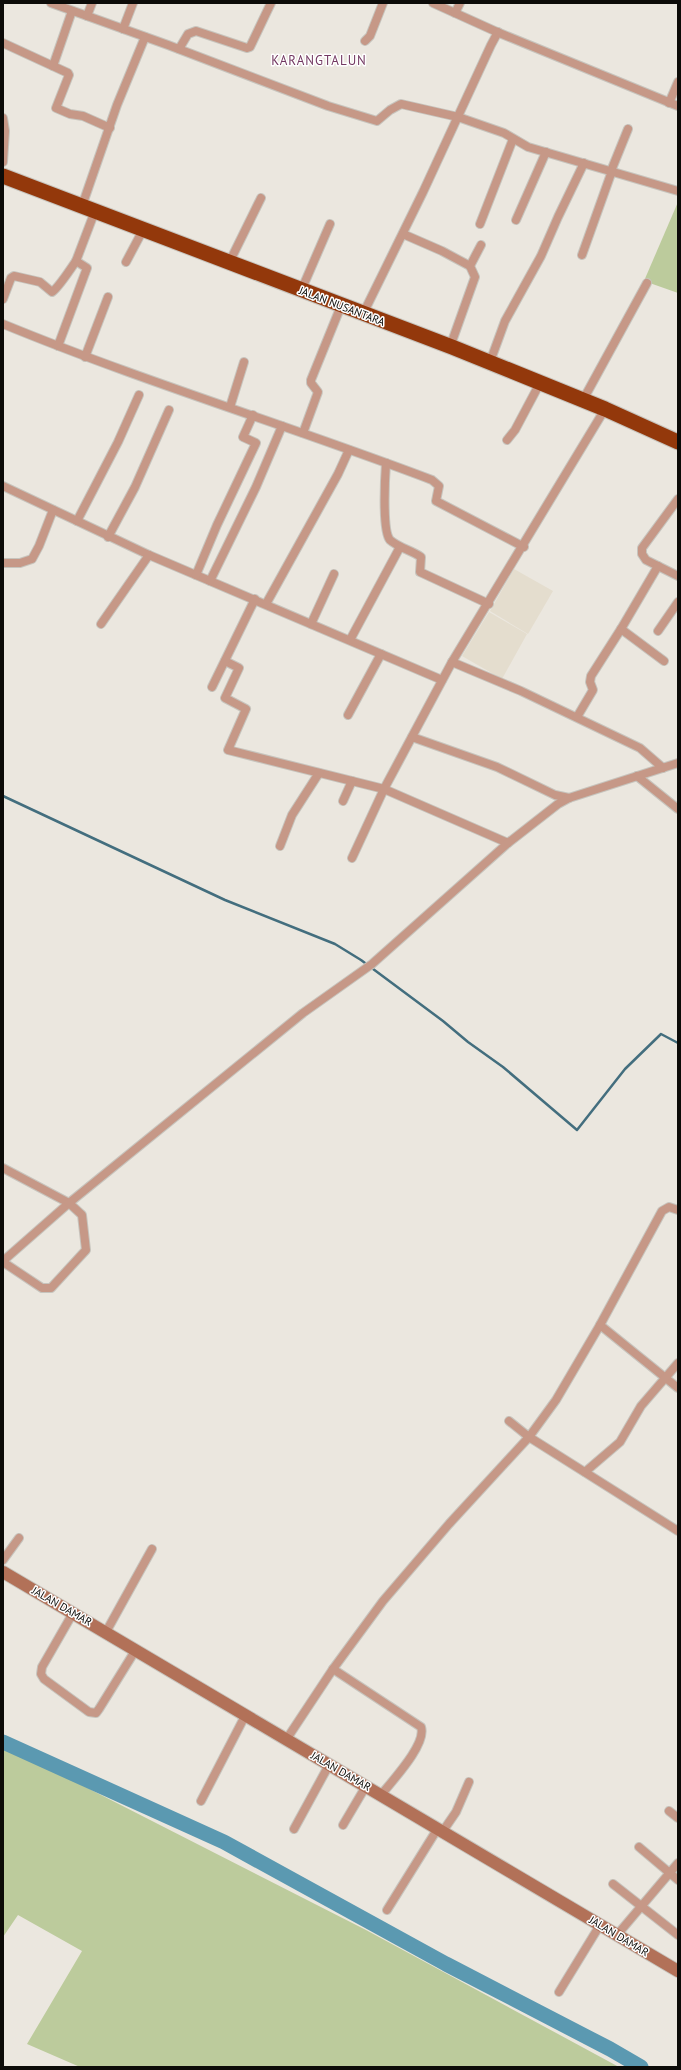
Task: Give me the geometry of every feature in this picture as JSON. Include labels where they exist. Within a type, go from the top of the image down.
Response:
[{"type":"highway","name":"JALAN NUSANTARA","points":[[3,176],[362,314],[450,346],[605,409],[678,442]]},
{"type":"street","points":[[51,3],[179,49],[328,106],[375,121],[401,104],[458,117],[504,133],[528,147],[678,191]]},
{"type":"street","points":[[87,16],[92,3]]},
{"type":"street","points":[[123,29],[134,3]]},
{"type":"street","points":[[179,49],[188,34],[196,31],[247,48],[250,47],[271,3]]},
{"type":"street","points":[[365,41],[370,36],[383,3]]},
{"type":"street","points":[[433,3],[498,32],[678,106]]},
{"type":"street","points":[[455,13],[460,3]]},
{"type":"street","points":[[53,66],[72,11]]},
{"type":"street","points":[[362,314],[403,234],[498,32]]},
{"type":"street","points":[[3,299],[11,278],[14,276],[40,282],[52,292],[58,287],[62,279],[71,270],[76,261],[88,209],[117,105],[145,37]]},
{"type":"street","points":[[3,43],[68,73],[69,75],[56,108],[83,116],[110,128]]},
{"type":"street","points":[[669,103],[678,82]]},
{"type":"street","points":[[3,118],[5,143],[3,162]]},
{"type":"street","points":[[582,256],[628,129]]},
{"type":"street","points":[[480,224],[513,139]]},
{"type":"street","points":[[516,220],[546,152]]},
{"type":"street","points":[[490,362],[505,321],[541,256],[584,163]]},
{"type":"street","points":[[229,263],[261,198]]},
{"type":"street","points":[[301,290],[330,224]]},
{"type":"street","points":[[126,262],[143,230]]},
{"type":"street","points":[[403,234],[438,249],[470,266],[475,277],[450,346]]},
{"type":"street","points":[[470,266],[481,245]]},
{"type":"street","points":[[58,346],[87,268],[76,261]]},
{"type":"street","points":[[583,400],[647,283]]},
{"type":"street","points":[[85,356],[108,297]]},
{"type":"street","points":[[302,433],[318,392],[311,383],[311,380],[341,306]]},
{"type":"street","points":[[3,324],[180,391],[253,415],[437,482],[439,487],[436,501],[524,547]]},
{"type":"street","points":[[230,407],[244,362]]},
{"type":"street","points":[[507,440],[515,430],[540,383]]},
{"type":"street","points":[[77,521],[118,442],[139,395]]},
{"type":"street","points":[[352,858],[384,789],[452,662],[524,547],[605,409]]},
{"type":"street","points":[[108,537],[134,487],[169,410]]},
{"type":"street","points":[[196,575],[216,525],[256,443],[243,437],[253,415]]},
{"type":"street","points":[[210,581],[256,487],[282,426]]},
{"type":"street","points":[[266,604],[338,474],[349,450]]},
{"type":"street","points":[[386,463],[384,485],[386,531],[390,539],[400,547],[421,557],[420,572],[488,604]]},
{"type":"street","points":[[3,486],[108,537],[442,680]]},
{"type":"street","points":[[678,498],[642,548],[642,554],[646,560],[678,576]]},
{"type":"street","points":[[3,563],[20,563],[32,559],[39,546],[53,510]]},
{"type":"street","points":[[350,640],[400,547]]},
{"type":"street","points":[[101,624],[149,555]]},
{"type":"street","points":[[577,717],[592,690],[590,682],[591,676],[658,566]]},
{"type":"street","points":[[312,624],[334,574]]},
{"type":"street","points":[[212,688],[255,599]]},
{"type":"street","points":[[658,631],[678,602]]},
{"type":"street","points":[[621,629],[664,661]]},
{"type":"street","points":[[348,715],[381,654]]},
{"type":"street","points":[[225,660],[239,668],[225,698],[246,709],[228,750],[384,789],[508,843]]},
{"type":"street","points":[[452,662],[577,717],[640,748],[663,768]]},
{"type":"street","points":[[412,737],[497,767],[555,794],[569,798]]},
{"type":"street","points":[[3,1168],[69,1204],[82,1215],[86,1250],[55,1285],[48,1290],[42,1288],[3,1261],[69,1204],[304,1013],[368,967],[508,843],[558,804],[569,798],[678,763]]},
{"type":"street","points":[[280,846],[292,815],[319,773]]},
{"type":"street","points":[[637,776],[678,809]]},
{"type":"street","points":[[343,801],[352,781]]},
{"type":"street","points":[[286,1740],[333,1669],[383,1601],[449,1524],[529,1437],[556,1400],[600,1325],[662,1211],[669,1207],[678,1210]]},
{"type":"street","points":[[600,1325],[678,1388]]},
{"type":"street","points":[[585,1472],[620,1442],[641,1406],[678,1363]]},
{"type":"street","points":[[509,1421],[529,1437],[678,1531]]},
{"type":"street","points":[[3,1560],[19,1538]]},
{"type":"street","points":[[106,1632],[152,1550]]},
{"type":"street","name":"JALAN DAMAR","points":[[3,1572],[678,1971]]},
{"type":"street","points":[[73,1613],[42,1667],[41,1674],[44,1679],[88,1712],[96,1713],[135,1651]]},
{"type":"street","points":[[333,1669],[421,1727],[422,1734],[419,1743],[381,1795]]},
{"type":"street","points":[[201,1800],[245,1716]]},
{"type":"street","points":[[294,1829],[329,1765]]},
{"type":"street","points":[[387,1910],[441,1830],[456,1812],[469,1782]]},
{"type":"street","points":[[343,1825],[366,1786]]},
{"type":"street","points":[[669,1811],[678,1818]]},
{"type":"street","points":[[639,1847],[678,1880]]},
{"type":"street","points":[[617,1935],[678,1863]]},
{"type":"street","points":[[613,1884],[678,1934]]},
{"type":"street","points":[[559,1992],[600,1925]]},
{"type":"shaded area","points":[[514,569],[553,591],[528,634],[490,611]]},
{"type":"shaded area","points":[[489,612],[527,634],[502,679],[462,656]]},
{"type":"green space","points":[[678,202],[678,293],[644,281]]},
{"type":"green space","points":[[3,1745],[366,1930],[619,2067],[80,2067],[27,2044],[82,1951],[18,1915],[3,1937]]},
{"type":"waterway","points":[[3,796],[225,900],[335,944],[361,960],[503,1067],[577,1130],[625,1069],[661,1034],[678,1043]]},
{"type":"waterway","points":[[3,1742],[224,1842],[446,1964],[610,2049],[641,2067]]},
{"type":"district","name":"KARANGTALUN","points":[[319,60]]}]
